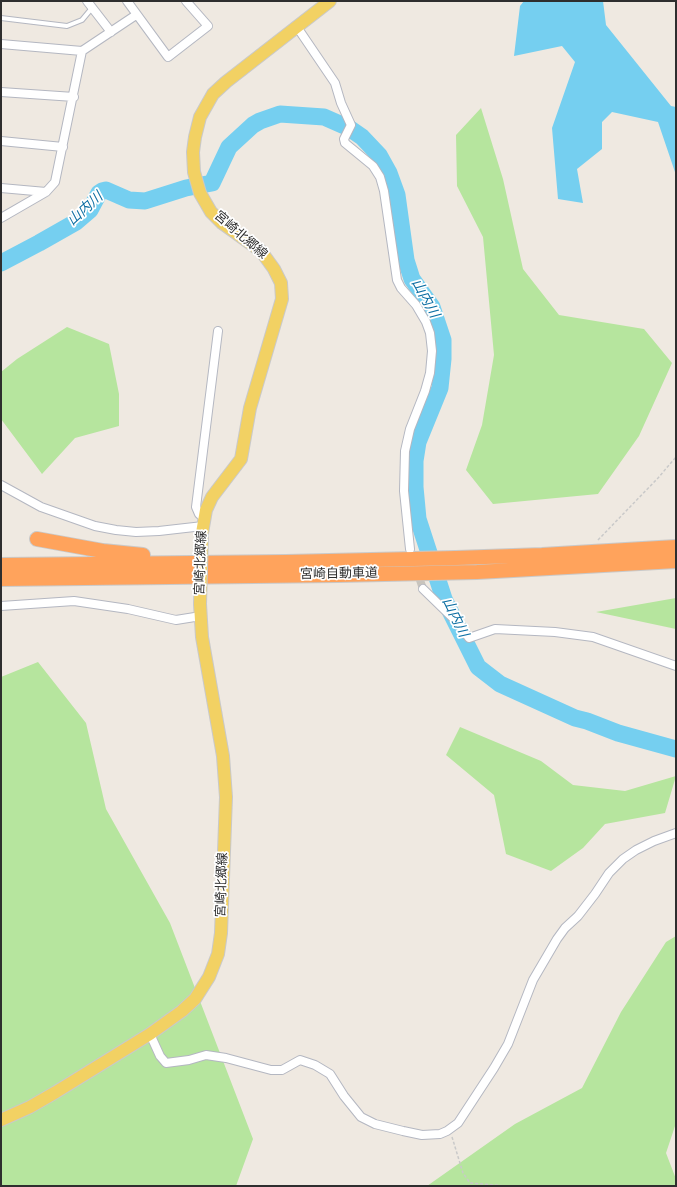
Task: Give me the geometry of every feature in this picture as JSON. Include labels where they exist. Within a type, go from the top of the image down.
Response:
[{"type":"highway","points":[[37,539],[134,555],[256,556],[286,562]]},
{"type":"highway","name":"宮崎自動車道","points":[[1,565],[286,562],[542,555],[676,547]]},
{"type":"highway","name":"宮崎自動車道","points":[[1,579],[477,572],[676,560]]},
{"type":"main road","name":"宮崎北郷線","points":[[1,1120],[30,1107],[56,1092],[150,1034],[182,1011],[194,999],[209,977],[218,954],[221,932],[226,798],[223,756],[204,652],[201,610],[203,526],[212,498],[241,459],[250,408],[282,299],[281,283],[274,268],[260,251],[222,223],[211,212],[200,193],[194,172],[194,137],[200,117],[213,94],[226,82],[297,27],[324,3]]},
{"type":"street","points":[[87,1],[111,32]]},
{"type":"street","points":[[127,1],[168,57],[208,26],[186,1]]},
{"type":"street","points":[[1,44],[82,51],[136,15]]},
{"type":"street","points":[[297,27],[334,83],[351,125],[344,139],[346,143],[372,166],[380,177],[384,191],[397,280],[401,288],[416,306],[426,322],[430,333],[432,351],[430,373],[425,391],[410,429],[405,451],[404,491],[410,549]]},
{"type":"street","points":[[1,218],[46,192],[55,182],[74,97],[82,51]]},
{"type":"street","points":[[1,92],[74,97]]},
{"type":"street","points":[[1,142],[63,147]]},
{"type":"street","points":[[1,188],[46,192]]},
{"type":"street","points":[[1,485],[41,507],[95,526],[136,532],[203,526],[196,507],[218,331]]},
{"type":"street","points":[[423,589],[458,623],[469,638],[495,629],[555,632],[593,637],[676,666]]},
{"type":"street","points":[[1,606],[74,601],[128,609],[176,620],[201,610]]},
{"type":"street","points":[[150,1034],[160,1056],[166,1063],[189,1060],[206,1055],[226,1058],[271,1070],[282,1070],[300,1060],[315,1065],[330,1074],[361,1117],[375,1124],[403,1132],[422,1135],[434,1135],[449,1130],[464,1116],[508,1044],[533,980],[556,939],[585,908],[609,873],[636,850],[654,841],[676,833]]},
{"type":"lane","points":[[1,18],[67,26],[82,20],[93,8]]},
{"type":"path","points":[[598,540],[658,478],[676,457]]},
{"type":"path","points":[[449,1130],[463,1173],[470,1183],[506,1186]]},
{"type":"green space","points":[[481,108],[503,179],[523,269],[559,315],[644,329],[672,363],[639,436],[598,494],[493,504],[466,470],[482,425],[494,355],[483,237],[457,186],[456,135]]},
{"type":"green space","points":[[67,327],[109,344],[119,394],[119,426],[75,438],[42,474],[1,419],[1,372],[17,359]]},
{"type":"green space","points":[[676,598],[676,629],[596,612]]},
{"type":"green space","points":[[38,662],[86,723],[106,809],[170,923],[253,1139],[236,1186],[1,1186],[1,677]]},
{"type":"green space","points":[[460,727],[541,761],[573,785],[625,791],[676,776],[665,813],[605,824],[583,848],[551,871],[506,854],[494,795],[446,755]]},
{"type":"green space","points":[[676,936],[676,1123],[666,1153],[676,1179],[676,1186],[427,1186],[515,1124],[582,1088],[621,1012],[666,942]]},
{"type":"water","points":[[524,1],[603,1],[606,25],[671,106],[676,107],[676,175],[658,122],[612,112],[602,122],[602,149],[577,169],[583,203],[558,199],[552,128],[575,62],[562,46],[514,56],[520,6]]},
{"type":"waterway","name":"山内川","points":[[1,263],[76,222],[90,210],[99,193],[102,191],[106,190],[129,200],[145,201],[186,188],[212,183],[229,147],[253,125],[280,114],[324,117],[349,128],[362,137],[379,155],[389,173],[397,195],[406,260],[412,279],[432,307],[443,340],[440,388],[418,442],[415,461],[415,487],[418,519],[444,599],[478,667],[500,684],[575,718],[618,733],[676,749]]},
{"type":"tunnel","points":[[412,556],[423,589]]}]
